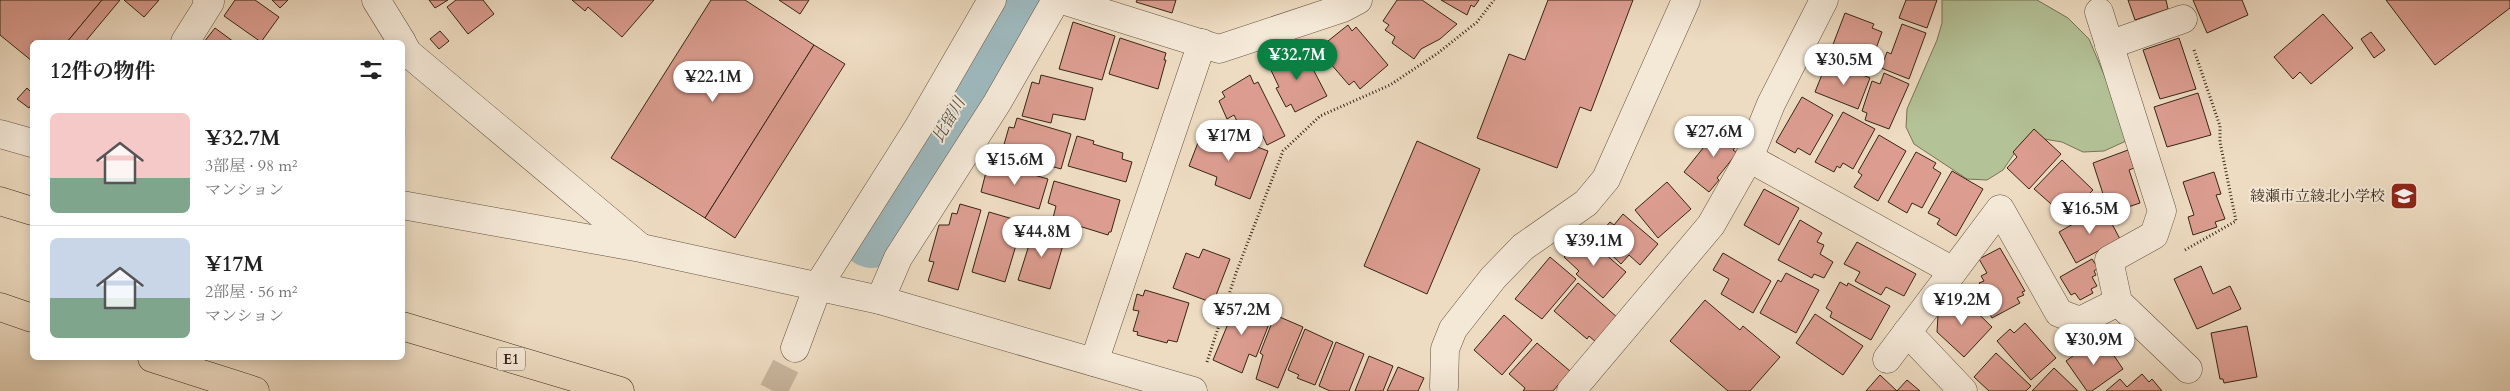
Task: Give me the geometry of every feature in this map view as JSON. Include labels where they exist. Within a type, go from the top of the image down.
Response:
[{"type":"highway","points":[[0,201],[30,210]]},
{"type":"highway","points":[[0,307],[30,317]]},
{"type":"highway","name":"E1","points":[[405,327],[620,391]]},
{"type":"highway","points":[[158,360],[255,391]]},
{"type":"street","points":[[376,0],[400,40]]},
{"type":"street","points":[[795,348],[818,286],[918,128],[992,0]]},
{"type":"street","points":[[880,300],[898,258],[997,103],[1056,0]]},
{"type":"street","points":[[1062,0],[1219,49],[1343,8],[1358,0]]},
{"type":"street","points":[[1447,390],[1444,349],[1453,329],[1493,278],[1523,246],[1586,203],[1606,179],[1686,0]]},
{"type":"street","points":[[1571,391],[1711,225],[1749,158],[1771,104],[1824,0]]},
{"type":"street","points":[[186,40],[210,1]]},
{"type":"street","points":[[2099,12],[2162,211],[2154,235],[2109,260],[2118,302],[2188,369]]},
{"type":"street","points":[[2110,45],[2183,19]]},
{"type":"street","points":[[1094,362],[1202,43]]},
{"type":"street","points":[[405,48],[408,53],[641,248]]},
{"type":"street","points":[[0,134],[30,142]]},
{"type":"street","points":[[1749,158],[1953,271]]},
{"type":"street","points":[[405,205],[641,248],[880,300],[1193,391]]},
{"type":"street","points":[[1886,359],[2000,209],[2059,314],[2080,321],[2118,302]]},
{"type":"street","points":[[1906,332],[1963,391]]},
{"type":"path","points":[[1206,364],[1236,273],[1283,151],[1320,116],[1390,85],[1438,53],[1477,22],[1494,0]]},
{"type":"path","points":[[2183,19],[2220,126],[2220,142],[2236,222],[2184,250]]},
{"type":"green space","points":[[1942,0],[2037,0],[2068,18],[2089,39],[2108,84],[2126,141],[2104,151],[2083,152],[2062,142],[2044,139],[2022,142],[2003,170],[1987,180],[1967,179],[1914,144],[1906,127],[1907,109],[1937,40],[1942,23]]},
{"type":"building","points":[[0,0],[102,0],[69,40],[30,40],[30,59],[0,35]]},
{"type":"building","points":[[102,0],[120,0],[87,40],[69,40]]},
{"type":"building","points":[[124,0],[159,0],[144,17]]},
{"type":"building","points":[[235,0],[255,0],[279,17],[262,40],[258,40],[224,16]]},
{"type":"building","points":[[272,0],[288,0],[280,8]]},
{"type":"building","points":[[429,0],[448,0],[435,8]]},
{"type":"building","points":[[456,0],[483,0],[494,14],[468,34],[447,7]]},
{"type":"building","points":[[572,0],[654,0],[622,37],[588,7],[585,11]]},
{"type":"building","points":[[711,0],[745,0],[814,45],[705,218],[611,158]]},
{"type":"building","points":[[779,0],[809,0],[800,14]]},
{"type":"building","points":[[1137,0],[1176,0],[1172,13],[1136,2]]},
{"type":"building","points":[[1397,0],[1422,0],[1457,24],[1440,39],[1421,49],[1414,59],[1392,43],[1395,37],[1385,30],[1389,25],[1383,21]]},
{"type":"building","points":[[1441,0],[1479,0],[1474,7],[1471,5],[1467,15]]},
{"type":"building","points":[[1548,0],[1633,0],[1591,111],[1580,107],[1557,168],[1477,138],[1509,54],[1525,60]]},
{"type":"building","points":[[1906,0],[1937,0],[1927,28],[1899,18]]},
{"type":"building","points":[[2128,0],[2166,0],[2168,9],[2135,20]]},
{"type":"building","points":[[2193,0],[2242,0],[2248,15],[2207,33]]},
{"type":"building","points":[[2386,0],[2510,0],[2510,8],[2435,65]]},
{"type":"building","points":[[1845,13],[1874,24],[1872,28],[1882,32],[1873,57],[1859,51],[1857,56],[1832,47]]},
{"type":"building","points":[[2323,14],[2353,48],[2311,84],[2300,72],[2293,79],[2274,57]]},
{"type":"building","points":[[1073,22],[1115,36],[1102,80],[1059,69]]},
{"type":"building","points":[[1902,24],[1926,33],[1909,79],[1881,68],[1887,52],[1891,54]]},
{"type":"building","points":[[1348,25],[1352,31],[1356,27],[1388,65],[1360,89],[1354,81],[1349,85],[1324,56],[1329,52],[1323,45]]},
{"type":"building","points":[[215,28],[231,40],[206,40]]},
{"type":"building","points":[[440,31],[449,41],[439,49],[430,39]]},
{"type":"building","points":[[2371,32],[2385,50],[2374,58],[2361,39]]},
{"type":"building","points":[[1120,38],[1166,53],[1164,60],[1166,60],[1158,89],[1109,74]]},
{"type":"building","points":[[2179,38],[2196,89],[2160,99],[2143,50]]},
{"type":"building","points":[[814,45],[845,64],[735,238],[705,218]]},
{"type":"building","points":[[1302,48],[1327,96],[1295,112],[1291,104],[1286,107],[1276,88],[1279,87],[1269,66]]},
{"type":"building","points":[[1836,64],[1870,78],[1858,109],[1815,92],[1823,72],[1831,76]]},
{"type":"building","points":[[1884,73],[1909,84],[1889,129],[1865,120],[1867,113],[1862,111],[1872,81],[1880,84]]},
{"type":"building","points":[[1041,75],[1093,88],[1085,120],[1053,114],[1051,123],[1022,116],[1032,82],[1039,84]]},
{"type":"building","points":[[1250,75],[1254,84],[1258,82],[1285,136],[1267,145],[1260,130],[1245,138],[1234,115],[1227,119],[1219,101],[1225,97],[1222,92]]},
{"type":"building","points":[[27,88],[30,91],[29,108],[17,99]]},
{"type":"building","points":[[2198,93],[2211,135],[2167,147],[2154,107]]},
{"type":"building","points":[[1802,97],[1833,115],[1810,155],[1798,148],[1795,153],[1776,142]]},
{"type":"building","points":[[1843,112],[1875,129],[1853,169],[1843,163],[1840,168],[1837,166],[1834,172],[1815,162]]},
{"type":"building","points":[[1017,118],[1071,134],[1061,169],[1006,153],[1007,149],[1003,148],[1009,127],[1014,128]]},
{"type":"building","points":[[1723,123],[1742,138],[1733,150],[1737,153],[1717,178],[1719,180],[1709,192],[1684,172]]},
{"type":"building","points":[[1204,127],[1268,151],[1250,199],[1215,185],[1217,177],[1189,166]]},
{"type":"building","points":[[2034,129],[2061,154],[2029,189],[2007,168],[2017,157],[2013,152]]},
{"type":"building","points":[[1879,135],[1906,151],[1878,201],[1854,187],[1862,175],[1858,172]]},
{"type":"building","points":[[1077,136],[1094,141],[1093,144],[1123,153],[1122,159],[1132,162],[1126,182],[1068,166]]},
{"type":"building","points":[[1417,141],[1480,169],[1427,294],[1364,266]]},
{"type":"building","points":[[2128,150],[2134,168],[2129,170],[2140,203],[2113,212],[2108,196],[2104,197],[2093,163]]},
{"type":"building","points":[[1916,152],[1936,163],[1933,168],[1941,173],[1922,208],[1912,203],[1907,213],[1888,202]]},
{"type":"building","points":[[2062,160],[2093,190],[2066,217],[2034,189]]},
{"type":"building","points":[[996,164],[1048,179],[1039,209],[981,192],[987,168],[994,170]]},
{"type":"building","points":[[1952,171],[1983,189],[1956,236],[1937,224],[1940,219],[1928,213]]},
{"type":"building","points":[[2214,172],[2221,194],[2216,195],[2225,219],[2215,222],[2217,227],[2193,235],[2188,217],[2194,215],[2183,182]]},
{"type":"building","points":[[1054,181],[1120,200],[1111,232],[1108,235],[1053,218],[1056,206],[1048,203]]},
{"type":"building","points":[[1667,182],[1691,209],[1658,238],[1635,210]]},
{"type":"building","points":[[1764,189],[1799,208],[1779,245],[1744,225]]},
{"type":"building","points":[[960,204],[981,210],[958,290],[928,281],[934,262],[929,261],[939,225],[949,225],[952,213],[957,214]]},
{"type":"building","points":[[2103,207],[2120,239],[2076,263],[2059,232]]},
{"type":"building","points":[[989,212],[1023,222],[1005,282],[972,272]]},
{"type":"building","points":[[1623,214],[1658,244],[1640,265],[1629,255],[1621,264],[1595,239],[1610,222],[1614,225]]},
{"type":"building","points":[[1800,220],[1822,233],[1817,242],[1824,245],[1820,254],[1833,262],[1824,278],[1814,274],[1812,278],[1778,260]]},
{"type":"building","points":[[1035,226],[1066,235],[1050,289],[1018,280]]},
{"type":"building","points":[[1583,235],[1626,272],[1603,298],[1576,274],[1579,271],[1564,257]]},
{"type":"building","points":[[1857,242],[1916,274],[1904,296],[1886,287],[1881,295],[1855,281],[1860,272],[1844,264]]},
{"type":"building","points":[[2000,248],[2025,291],[2022,292],[2024,295],[2017,298],[2020,303],[1992,318],[1984,304],[1990,301],[1979,283],[1984,281],[1981,276],[1987,273],[1979,259]]},
{"type":"building","points":[[1203,249],[1230,259],[1213,303],[1173,288],[1186,253],[1199,258]]},
{"type":"building","points":[[1723,253],[1771,281],[1753,313],[1721,294],[1729,279],[1713,270]]},
{"type":"building","points":[[1550,257],[1576,279],[1542,319],[1515,299]]},
{"type":"building","points":[[2092,259],[2098,268],[2094,271],[2096,275],[2092,277],[2097,286],[2091,289],[2093,293],[2080,300],[2075,293],[2071,295],[2060,277]]},
{"type":"building","points":[[2201,266],[2213,294],[2230,286],[2241,309],[2197,329],[2174,279]]},
{"type":"building","points":[[1786,273],[1819,290],[1796,333],[1760,313],[1778,280],[1781,282]]},
{"type":"building","points":[[1840,282],[1847,286],[1848,283],[1890,306],[1871,340],[1830,317],[1832,312],[1826,308]]},
{"type":"building","points":[[1578,283],[1618,318],[1597,343],[1589,336],[1587,339],[1554,311]]},
{"type":"building","points":[[1145,290],[1189,303],[1177,342],[1168,340],[1167,343],[1137,335],[1138,332],[1133,331],[1139,311],[1133,310],[1137,294],[1143,296]]},
{"type":"building","points":[[1958,294],[1992,327],[1964,357],[1937,332],[1938,315]]},
{"type":"building","points":[[1235,299],[1270,314],[1266,323],[1269,324],[1256,357],[1249,354],[1242,373],[1213,360],[1230,319],[1227,318]]},
{"type":"building","points":[[1705,300],[1740,330],[1743,326],[1780,357],[1750,391],[1728,391],[1670,341]]},
{"type":"building","points":[[1815,314],[1863,346],[1843,375],[1796,343]]},
{"type":"building","points":[[1275,315],[1303,327],[1278,388],[1256,379],[1263,355],[1260,353]]},
{"type":"building","points":[[1504,315],[1532,340],[1502,375],[1474,350]]},
{"type":"building","points":[[2025,323],[2056,358],[2031,380],[1997,341],[2010,329],[2014,333]]},
{"type":"building","points":[[2247,326],[2257,377],[2224,383],[2223,379],[2220,379],[2211,333]]},
{"type":"building","points":[[1305,329],[1333,342],[1315,385],[1297,378],[1299,375],[1288,370]]},
{"type":"building","points":[[1336,342],[1364,354],[1349,391],[1330,391],[1319,386]]},
{"type":"building","points":[[2092,342],[2094,346],[2099,343],[2101,347],[2106,344],[2123,369],[2092,391],[2087,391],[2066,361]]},
{"type":"building","points":[[1537,343],[1570,371],[1553,391],[1523,391],[1525,388],[1509,374]]},
{"type":"building","points":[[1996,353],[2031,386],[2026,391],[1989,391],[1974,377]]},
{"type":"building","points":[[1369,356],[1393,366],[1383,391],[1355,391]]},
{"type":"building","points":[[1398,367],[1424,378],[1418,391],[1387,391]]},
{"type":"building","points":[[2054,368],[2078,391],[2032,391]]},
{"type":"building","points":[[2142,374],[2149,382],[2152,379],[2162,391],[2106,391],[2120,379],[2127,387]]},
{"type":"building","points":[[1880,375],[1897,391],[1866,391]]},
{"type":"building","points":[[1907,380],[1920,391],[1897,391]]},
{"type":"waterway","name":"比留川","points":[[872,235],[923,165],[1019,0]]},
{"type":"tunnel","points":[[773,391],[795,348]]},
{"type":"place","name":"綾瀬市立綾北小学校","points":[[2404,196]]}]
